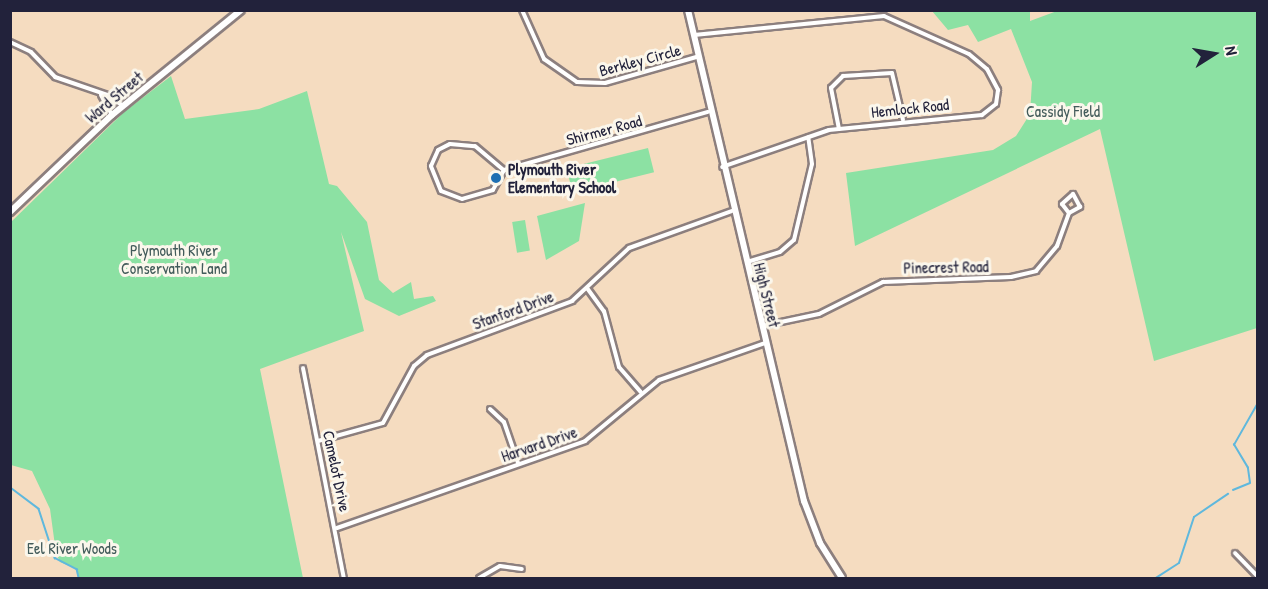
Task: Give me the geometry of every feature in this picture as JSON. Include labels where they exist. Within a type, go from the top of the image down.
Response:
[{"type":"main road","name":"Ward Street","points":[[10,212],[112,115],[241,10]]},
{"type":"main road","name":"High Street","points":[[688,10],[708,112],[809,519],[842,579]]},
{"type":"street","name":"Berkley Circle","points":[[522,10],[544,59],[578,82],[605,83],[696,57]]},
{"type":"street","name":"Hemlock Road","points":[[692,35],[877,15],[927,33],[982,64],[996,84],[997,100],[978,116],[904,120],[839,129],[807,137],[722,168]]},
{"type":"street","points":[[10,42],[31,52],[55,77],[101,94],[123,106]]},
{"type":"street","points":[[839,129],[833,82],[877,71],[894,75],[904,120]]},
{"type":"street","points":[[101,94],[112,115]]},
{"type":"street","name":"Shirmer Road","points":[[504,170],[708,112]]},
{"type":"street","points":[[745,263],[780,252],[794,240],[813,164],[807,137]]},
{"type":"street","points":[[460,142],[475,146],[504,170],[492,190],[462,199],[441,191],[431,166],[438,150],[460,142]]},
{"type":"street","name":"Pinecrest Road","points":[[761,326],[819,314],[883,282],[1011,277],[1036,271],[1057,246],[1069,213],[1080,207],[1073,194],[1062,204],[1069,213]]},
{"type":"street","name":"Stanford Drive","points":[[318,441],[382,423],[414,366],[427,355],[564,305],[587,288],[629,248],[732,211]]},
{"type":"street","points":[[587,288],[604,310],[619,367],[641,392]]},
{"type":"street","name":"Harvard Drive","points":[[337,528],[593,437],[641,392],[671,375],[765,343]]},
{"type":"street","name":"Camelot Drive","points":[[303,368],[337,528],[344,579]]},
{"type":"street","points":[[490,409],[504,422],[518,463]]},
{"type":"street","points":[[1235,553],[1257,578]]},
{"type":"street","points":[[478,579],[500,566],[522,569]]},
{"type":"green space","name":"Cassidy Field","points":[[932,11],[1030,11],[1030,21],[1057,11],[1257,11],[1257,328],[1154,361],[1100,129],[855,246],[846,173],[993,150],[1016,136],[1030,114],[1032,82],[1011,29],[978,42],[968,25],[948,30]]},
{"type":"green space","name":"Plymouth River Conservation Land","points":[[171,76],[185,119],[259,109],[307,91],[329,184],[337,186],[367,222],[379,280],[393,293],[411,282],[414,299],[433,296],[436,301],[399,316],[365,299],[341,232],[364,331],[260,369],[303,578],[79,578],[77,569],[60,562],[56,553],[50,509],[32,471],[11,465],[11,222],[124,112]]},
{"type":"green space","points":[[648,148],[654,172],[573,193],[566,168]]},
{"type":"green space","points":[[585,203],[579,241],[546,260],[537,216]]},
{"type":"green space","points":[[525,220],[530,251],[517,253],[512,222]]},
{"type":"waterway","points":[[1233,490],[1250,483],[1248,468],[1234,445],[1258,403]]},
{"type":"waterway","points":[[10,487],[39,509],[55,558],[77,569],[79,578]]},
{"type":"waterway","points":[[1156,578],[1179,563],[1194,517],[1228,494]]},
{"type":"place","name":"Plymouth River Elementary School","points":[[496,178]]},
{"type":"park label","name":"Eel River Woods","points":[[72,548]]}]
